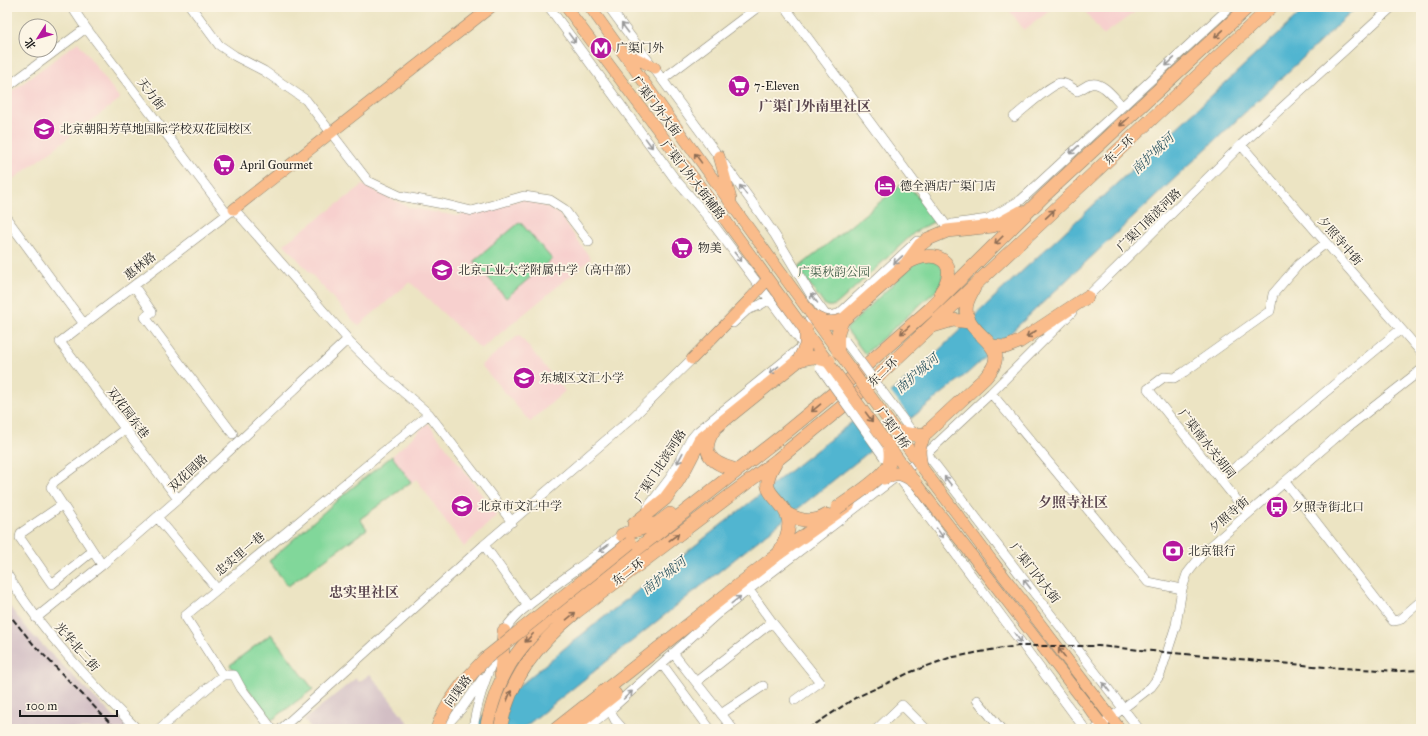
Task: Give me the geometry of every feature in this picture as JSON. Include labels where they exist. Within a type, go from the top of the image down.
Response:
[{"type":"highway","name":"东二环","points":[[486,729],[491,708],[500,682],[510,663],[523,644],[548,619],[784,434],[846,383],[932,307],[1046,194],[1248,7]]},
{"type":"highway","name":"东二环","points":[[500,729],[504,711],[512,690],[525,665],[558,627],[777,460],[860,392],[1271,7]]},
{"type":"highway","points":[[814,317],[826,322],[839,323],[906,264],[920,245],[938,234],[948,231],[993,226],[1003,222],[1046,194]]},
{"type":"highway","points":[[906,264],[917,258],[930,256],[943,259],[949,271],[948,279],[932,307]]},
{"type":"highway","points":[[894,430],[902,434],[909,435],[919,433],[989,374],[995,363],[995,356],[992,346],[970,322],[966,314],[968,300],[979,280]]},
{"type":"highway","points":[[992,346],[1006,347],[1019,342],[1087,297]]},
{"type":"highway","points":[[930,327],[953,320],[970,322]]},
{"type":"highway","points":[[839,323],[837,337],[842,346]]},
{"type":"highway","points":[[634,524],[665,499],[674,488],[700,440],[799,360],[806,346],[806,329]]},
{"type":"highway","points":[[799,360],[812,357],[824,364]]},
{"type":"highway","points":[[719,424],[710,436],[707,449],[708,455],[713,461],[721,466],[733,469]]},
{"type":"highway","points":[[919,433],[919,453],[921,466]]},
{"type":"highway","points":[[437,729],[453,697],[469,676],[485,659],[626,539],[658,523],[784,434]]},
{"type":"highway","points":[[786,513],[804,521],[823,518],[881,474],[888,466],[891,456],[887,451]]},
{"type":"highway","points":[[777,460],[767,479],[769,490],[786,513],[789,520],[785,542],[778,554]]},
{"type":"highway","points":[[571,729],[668,649],[692,623],[778,554],[884,478],[898,473],[906,475],[915,482]]},
{"type":"highway","points":[[692,623],[717,614]]},
{"type":"highway","points":[[500,682],[504,631]]},
{"type":"highway","points":[[556,729],[668,649]]},
{"type":"main road","points":[[230,212],[491,7]]},
{"type":"main road","name":"广渠门外大街","points":[[566,7],[726,221]]},
{"type":"main road","name":"广渠门外大街","points":[[590,7],[735,210]]},
{"type":"main road","points":[[622,52],[655,68]]},
{"type":"main road","points":[[719,156],[735,210]]},
{"type":"main road","name":"广渠门桥","points":[[735,210],[814,317],[842,346],[894,430],[1111,717]]},
{"type":"main road","name":"广渠门桥","points":[[726,221],[806,329],[824,364],[887,451],[915,482],[1101,727]]},
{"type":"main road","points":[[692,359],[768,279]]},
{"type":"main road","points":[[1111,717],[1120,729]]},
{"type":"street","name":"天力街","points":[[72,7],[86,28],[230,212],[346,339],[382,374],[429,414],[512,522]]},
{"type":"street","points":[[191,7],[219,45],[235,56],[264,71],[306,100],[368,181],[400,196],[443,204],[472,212],[524,196],[550,200],[564,209],[588,242]]},
{"type":"street","name":"广渠门外大街辅路","points":[[549,7],[675,179],[707,216],[805,347],[824,364]]},
{"type":"street","points":[[609,7],[775,234],[811,295],[828,317],[839,323]]},
{"type":"street","points":[[663,79],[758,7]]},
{"type":"street","points":[[785,7],[946,225]]},
{"type":"street","points":[[805,347],[802,330],[805,324],[812,319],[839,314],[919,239],[946,225],[988,219],[1021,200],[1230,7]]},
{"type":"street","name":"广渠门南滨河路","points":[[898,476],[926,454],[991,393],[1241,146],[1392,7]]},
{"type":"street","points":[[7,86],[86,28]]},
{"type":"street","points":[[1014,117],[1052,87],[1060,83],[1065,83],[1077,91],[1091,84],[1098,84],[1104,87],[1122,106]]},
{"type":"street","name":"夕照寺中街","points":[[1241,146],[1421,352]]},
{"type":"street","name":"惠林路","points":[[60,342],[230,212]]},
{"type":"street","points":[[7,219],[84,324]]},
{"type":"street","name":"广渠南水关胡同","points":[[1248,514],[1148,389],[1153,387],[1164,377],[1174,378],[1184,372],[1270,312],[1273,294],[1299,264],[1326,243]]},
{"type":"street","points":[[134,286],[152,312],[145,318],[233,434]]},
{"type":"street","points":[[281,729],[484,545],[632,418],[692,359],[748,310],[770,299]]},
{"type":"street","name":"广渠门北滨河路","points":[[473,729],[485,678],[504,631],[513,620],[528,606],[626,539],[634,524],[665,484],[691,439],[697,432],[805,347],[815,349],[828,340],[839,323]]},
{"type":"street","points":[[1220,480],[1401,329]]},
{"type":"street","name":"双花园路","points":[[36,618],[157,517],[346,339]]},
{"type":"street","name":"双花园东巷","points":[[60,342],[178,498]]},
{"type":"street","name":"广渠门桥","points":[[842,346],[919,433]]},
{"type":"street","name":"夕照寺街","points":[[1101,727],[1111,717],[1151,687],[1160,675],[1176,625],[1182,589],[1187,574],[1204,552],[1348,427],[1421,370]]},
{"type":"street","points":[[991,393],[1148,582],[1182,589]]},
{"type":"street","name":"忠实里一巷","points":[[223,675],[185,616],[429,414]]},
{"type":"street","points":[[102,564],[51,487],[54,482],[125,429]]},
{"type":"street","name":"广渠门内大街","points":[[919,433],[926,454],[1139,729]]},
{"type":"street","points":[[887,451],[898,476],[1085,729]]},
{"type":"street","points":[[587,729],[662,664],[668,649],[749,590],[898,476]]},
{"type":"street","points":[[1285,482],[1393,621],[1399,620],[1421,601]]},
{"type":"street","points":[[62,504],[21,533],[20,538],[52,584],[89,554]]},
{"type":"street","points":[[157,517],[217,589]]},
{"type":"street","points":[[484,545],[528,606]]},
{"type":"street","name":"光华北二街","points":[[7,574],[21,598],[36,618],[85,676],[137,729]]},
{"type":"street","points":[[749,590],[772,622],[820,682],[795,700]]},
{"type":"street","points":[[696,682],[772,622]]},
{"type":"street","points":[[668,649],[733,729]]},
{"type":"street","points":[[662,664],[710,729]]},
{"type":"street","name":"问渠路","points":[[443,729],[463,707],[490,667]]},
{"type":"street","points":[[159,729],[223,675],[234,675],[272,729]]},
{"type":"street","points":[[721,714],[763,686]]},
{"type":"street","points":[[977,700],[1001,729]]},
{"type":"street","points":[[877,729],[902,705],[926,729]]},
{"type":"street","points":[[610,710],[615,720],[623,729]]},
{"type":"shaded area","points":[[1007,7],[1055,7],[1024,30]]},
{"type":"shaded area","points":[[1082,7],[1131,7],[1135,12],[1103,35]]},
{"type":"shaded area","name":"北京朝阳芳草地国际学校双花园校区","points":[[78,42],[120,99],[7,184],[7,95]]},
{"type":"shaded area","name":"北京工业大学附属中学（高中部）","points":[[363,185],[411,208],[457,216],[523,199],[547,207],[559,214],[591,259],[481,349],[410,282],[358,326],[284,244]]},
{"type":"shaded area","name":"东城区文汇小学","points":[[519,335],[565,391],[530,422],[481,365]]},
{"type":"shaded area","name":"北京市文汇中学","points":[[428,423],[497,515],[464,547],[416,479],[360,519],[367,529],[288,586],[269,561],[342,496],[392,456]]},
{"type":"shaded area","points":[[7,603],[26,628],[50,653],[115,718],[121,719],[131,729],[7,729]]},
{"type":"shaded area","points":[[370,674],[409,724],[410,729],[311,729],[304,720],[356,678],[359,682]]},
{"type":"green space","name":"广渠秋韵公园","points":[[906,181],[935,221],[915,232],[837,304],[828,306],[823,303],[798,268]]},
{"type":"green space","points":[[520,222],[552,259],[506,298],[474,261]]},
{"type":"green space","points":[[931,258],[944,270],[940,287],[865,354],[846,329],[917,261]]},
{"type":"green space","points":[[392,456],[411,482],[360,519],[367,529],[288,586],[269,561],[342,496]]},
{"type":"green space","points":[[271,634],[313,689],[272,720],[230,665]]},
{"type":"water","name":"南护城河","points":[[1307,7],[1357,7],[969,372],[522,729],[468,729],[566,647],[917,371],[1004,288]]},
{"type":"pier","points":[[889,390],[912,420],[874,451],[852,420]]},
{"type":"railway","points":[[7,612],[34,645],[116,729]]},
{"type":"railway","points":[[808,729],[855,698],[911,672],[949,658],[1018,646],[1098,646],[1325,667],[1399,671],[1421,670]]},
{"type":"place","name":"广渠门外","points":[[601,48]]},
{"type":"place","name":"7-Eleven","points":[[739,86]]},
{"type":"place","name":"北京朝阳芳草地国际学校双花园校区","points":[[44,129]]},
{"type":"place","name":"April Gourmet","points":[[224,165]]},
{"type":"place","name":"德全酒店广渠门店","points":[[885,186]]},
{"type":"place","name":"物美","points":[[682,248]]},
{"type":"place","name":"北京工业大学附属中学（高中部）","points":[[442,270]]},
{"type":"place","name":"东城区文汇小学","points":[[524,378]]},
{"type":"place","name":"北京市文汇中学","points":[[462,506]]},
{"type":"place","name":"夕照寺街北口","points":[[1277,507]]},
{"type":"place","name":"北京银行","points":[[1173,551]]},
{"type":"district","name":"广渠门外南里社区","points":[[815,106]]},
{"type":"district","name":"夕照寺社区","points":[[1073,502]]},
{"type":"district","name":"忠实里社区","points":[[364,592]]}]
